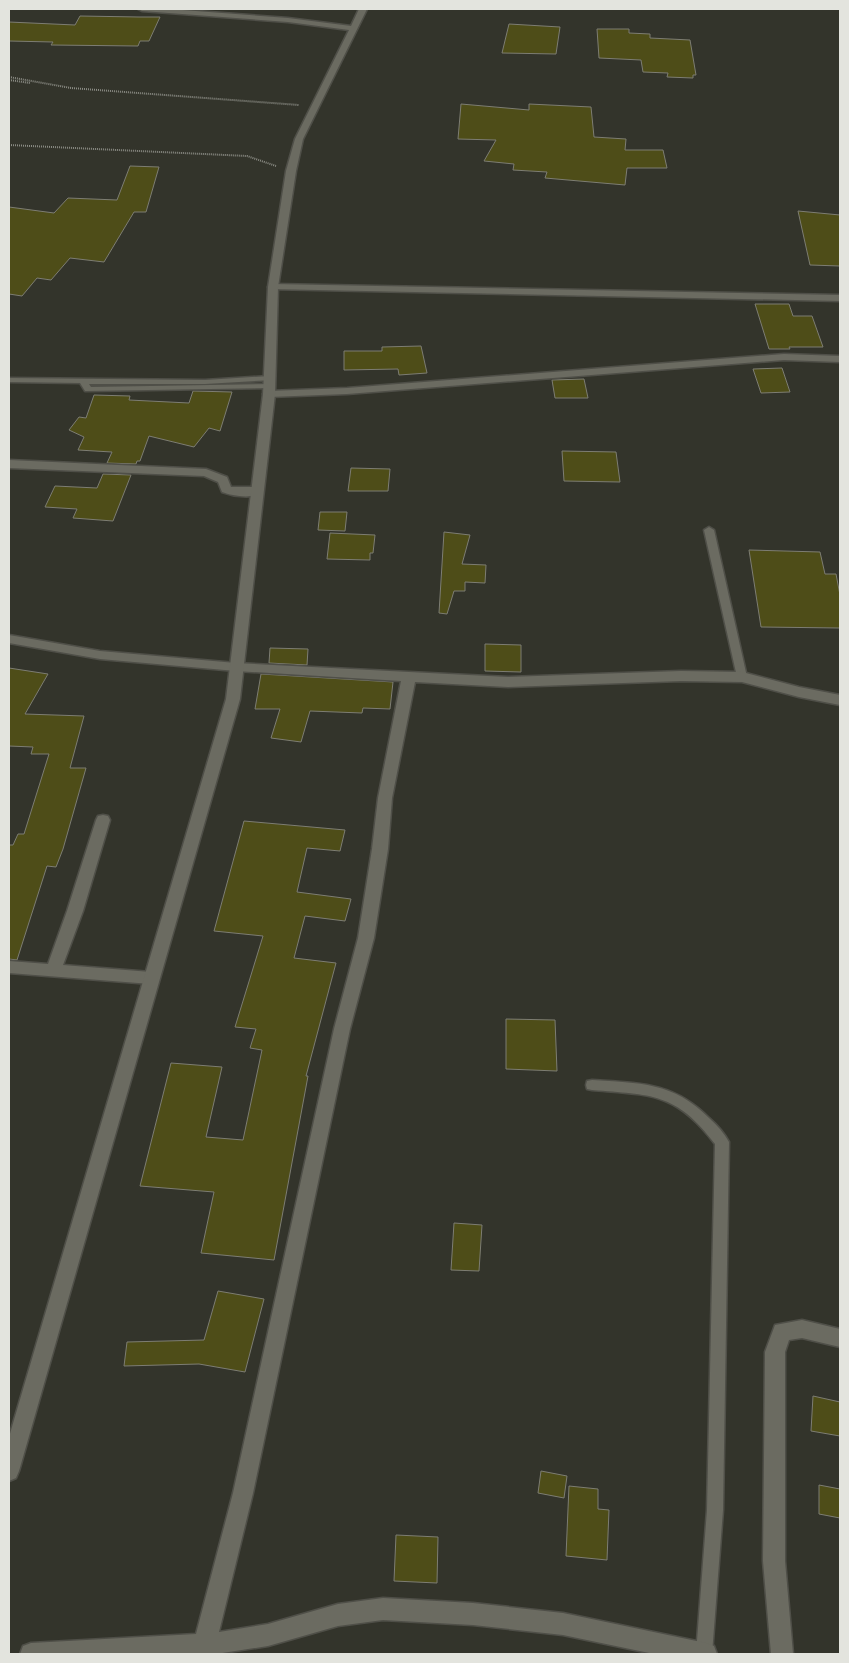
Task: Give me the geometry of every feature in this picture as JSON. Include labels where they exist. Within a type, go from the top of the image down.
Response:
[{"type":"street","points":[[142,9],[279,19],[352,28]]},
{"type":"street","points":[[9,1471],[233,699],[270,386],[273,287],[291,171],[299,139],[352,28],[364,9]]},
{"type":"street","points":[[273,287],[840,298]]},
{"type":"street","points":[[270,386],[347,391],[784,357],[840,359]]},
{"type":"street","points":[[9,464],[206,473],[223,480],[226,489],[234,492],[257,491]]},
{"type":"street","points":[[9,638],[100,655],[236,667],[409,677],[508,682],[681,676],[742,677],[799,692],[840,700]]},
{"type":"street","points":[[204,1645],[243,1493],[342,1029],[366,938],[380,849],[385,798],[409,677]]},
{"type":"street","points":[[53,971],[75,911],[102,820]]},
{"type":"street","points":[[9,967],[151,978]]},
{"type":"street","points":[[782,1654],[774,1562],[775,1352],[782,1332],[802,1329],[840,1338]]},
{"type":"street","points":[[31,1654],[204,1645],[268,1635],[338,1615],[383,1609],[473,1614],[563,1624],[705,1654]]},
{"type":"lane","points":[[9,380],[83,381],[88,388],[93,389],[270,386]]},
{"type":"lane","points":[[709,530],[742,677]]},
{"type":"lane","points":[[592,1085],[654,1091],[688,1107],[709,1125],[722,1142],[715,1510],[705,1654]]},
{"type":"path","points":[[9,79],[70,88],[314,106]]},
{"type":"path","points":[[9,145],[247,156],[291,171]]},
{"type":"building","points":[[80,16],[160,17],[149,41],[140,41],[138,46],[51,45],[53,42],[9,41],[9,22],[75,25]]},
{"type":"building","points":[[509,24],[560,27],[556,54],[502,53]]},
{"type":"building","points":[[597,29],[629,29],[629,33],[650,34],[650,38],[690,40],[696,75],[693,75],[693,78],[667,77],[668,73],[643,72],[641,60],[599,58]]},
{"type":"building","points":[[461,104],[529,110],[529,104],[591,107],[594,137],[626,139],[625,150],[663,150],[667,168],[627,168],[625,185],[545,178],[547,172],[513,170],[514,164],[484,161],[496,140],[458,139]]},
{"type":"building","points":[[130,166],[159,167],[146,212],[134,212],[104,262],[70,258],[51,280],[37,278],[22,296],[9,294],[9,207],[54,213],[68,198],[117,200]]},
{"type":"building","points":[[798,211],[840,215],[840,266],[810,265]]},
{"type":"building","points":[[755,304],[789,304],[793,316],[812,316],[823,347],[769,349]]},
{"type":"building","points":[[421,346],[427,373],[399,375],[398,369],[344,370],[344,351],[382,351],[382,347]]},
{"type":"building","points":[[782,368],[790,392],[761,393],[753,369]]},
{"type":"building","points":[[584,379],[588,398],[555,398],[552,380]]},
{"type":"building","points":[[193,391],[232,392],[220,431],[209,428],[194,447],[149,436],[140,461],[137,461],[136,464],[107,463],[112,452],[78,450],[84,437],[69,430],[79,417],[86,418],[94,395],[130,396],[129,400],[189,403]]},
{"type":"building","points":[[562,451],[616,452],[620,482],[564,481]]},
{"type":"building","points":[[351,468],[390,469],[388,491],[348,491]]},
{"type":"building","points":[[103,474],[131,475],[113,521],[73,518],[77,509],[45,507],[55,486],[97,488]]},
{"type":"building","points":[[320,512],[347,512],[345,531],[318,530]]},
{"type":"building","points":[[444,532],[470,535],[462,564],[486,565],[485,583],[465,582],[465,591],[454,591],[447,614],[439,613]]},
{"type":"building","points":[[330,533],[375,535],[373,553],[370,553],[370,560],[327,559]]},
{"type":"building","points":[[749,550],[820,552],[825,574],[836,574],[840,595],[840,628],[761,627]]},
{"type":"building","points":[[485,644],[521,645],[521,672],[485,671]]},
{"type":"building","points":[[270,648],[308,649],[307,665],[269,663]]},
{"type":"building","points":[[9,668],[48,674],[25,714],[84,716],[70,768],[86,768],[63,849],[56,867],[47,866],[17,960],[9,959],[9,845],[13,845],[18,834],[24,834],[49,754],[31,754],[33,747],[9,746]]},
{"type":"building","points":[[261,674],[393,682],[390,709],[363,708],[362,713],[310,711],[301,742],[271,738],[280,709],[255,709]]},
{"type":"building","points":[[244,821],[345,830],[340,851],[307,848],[297,892],[351,899],[345,921],[305,916],[294,958],[336,963],[306,1076],[308,1076],[274,1260],[201,1253],[214,1192],[140,1186],[171,1063],[222,1067],[206,1137],[243,1140],[262,1050],[250,1048],[256,1029],[235,1027],[263,936],[214,931]]},
{"type":"building","points":[[506,1019],[555,1020],[557,1071],[506,1069]]},
{"type":"building","points":[[454,1223],[482,1225],[479,1271],[451,1270]]},
{"type":"building","points":[[218,1291],[264,1299],[245,1372],[199,1364],[124,1366],[127,1342],[204,1340]]},
{"type":"building","points":[[813,1396],[840,1402],[840,1436],[811,1431]]},
{"type":"building","points":[[541,1471],[567,1476],[564,1498],[538,1493]]},
{"type":"building","points":[[819,1485],[840,1489],[840,1518],[819,1514]]},
{"type":"building","points":[[569,1486],[598,1489],[598,1509],[609,1510],[607,1560],[566,1556]]},
{"type":"building","points":[[396,1535],[438,1537],[437,1583],[394,1581]]}]
